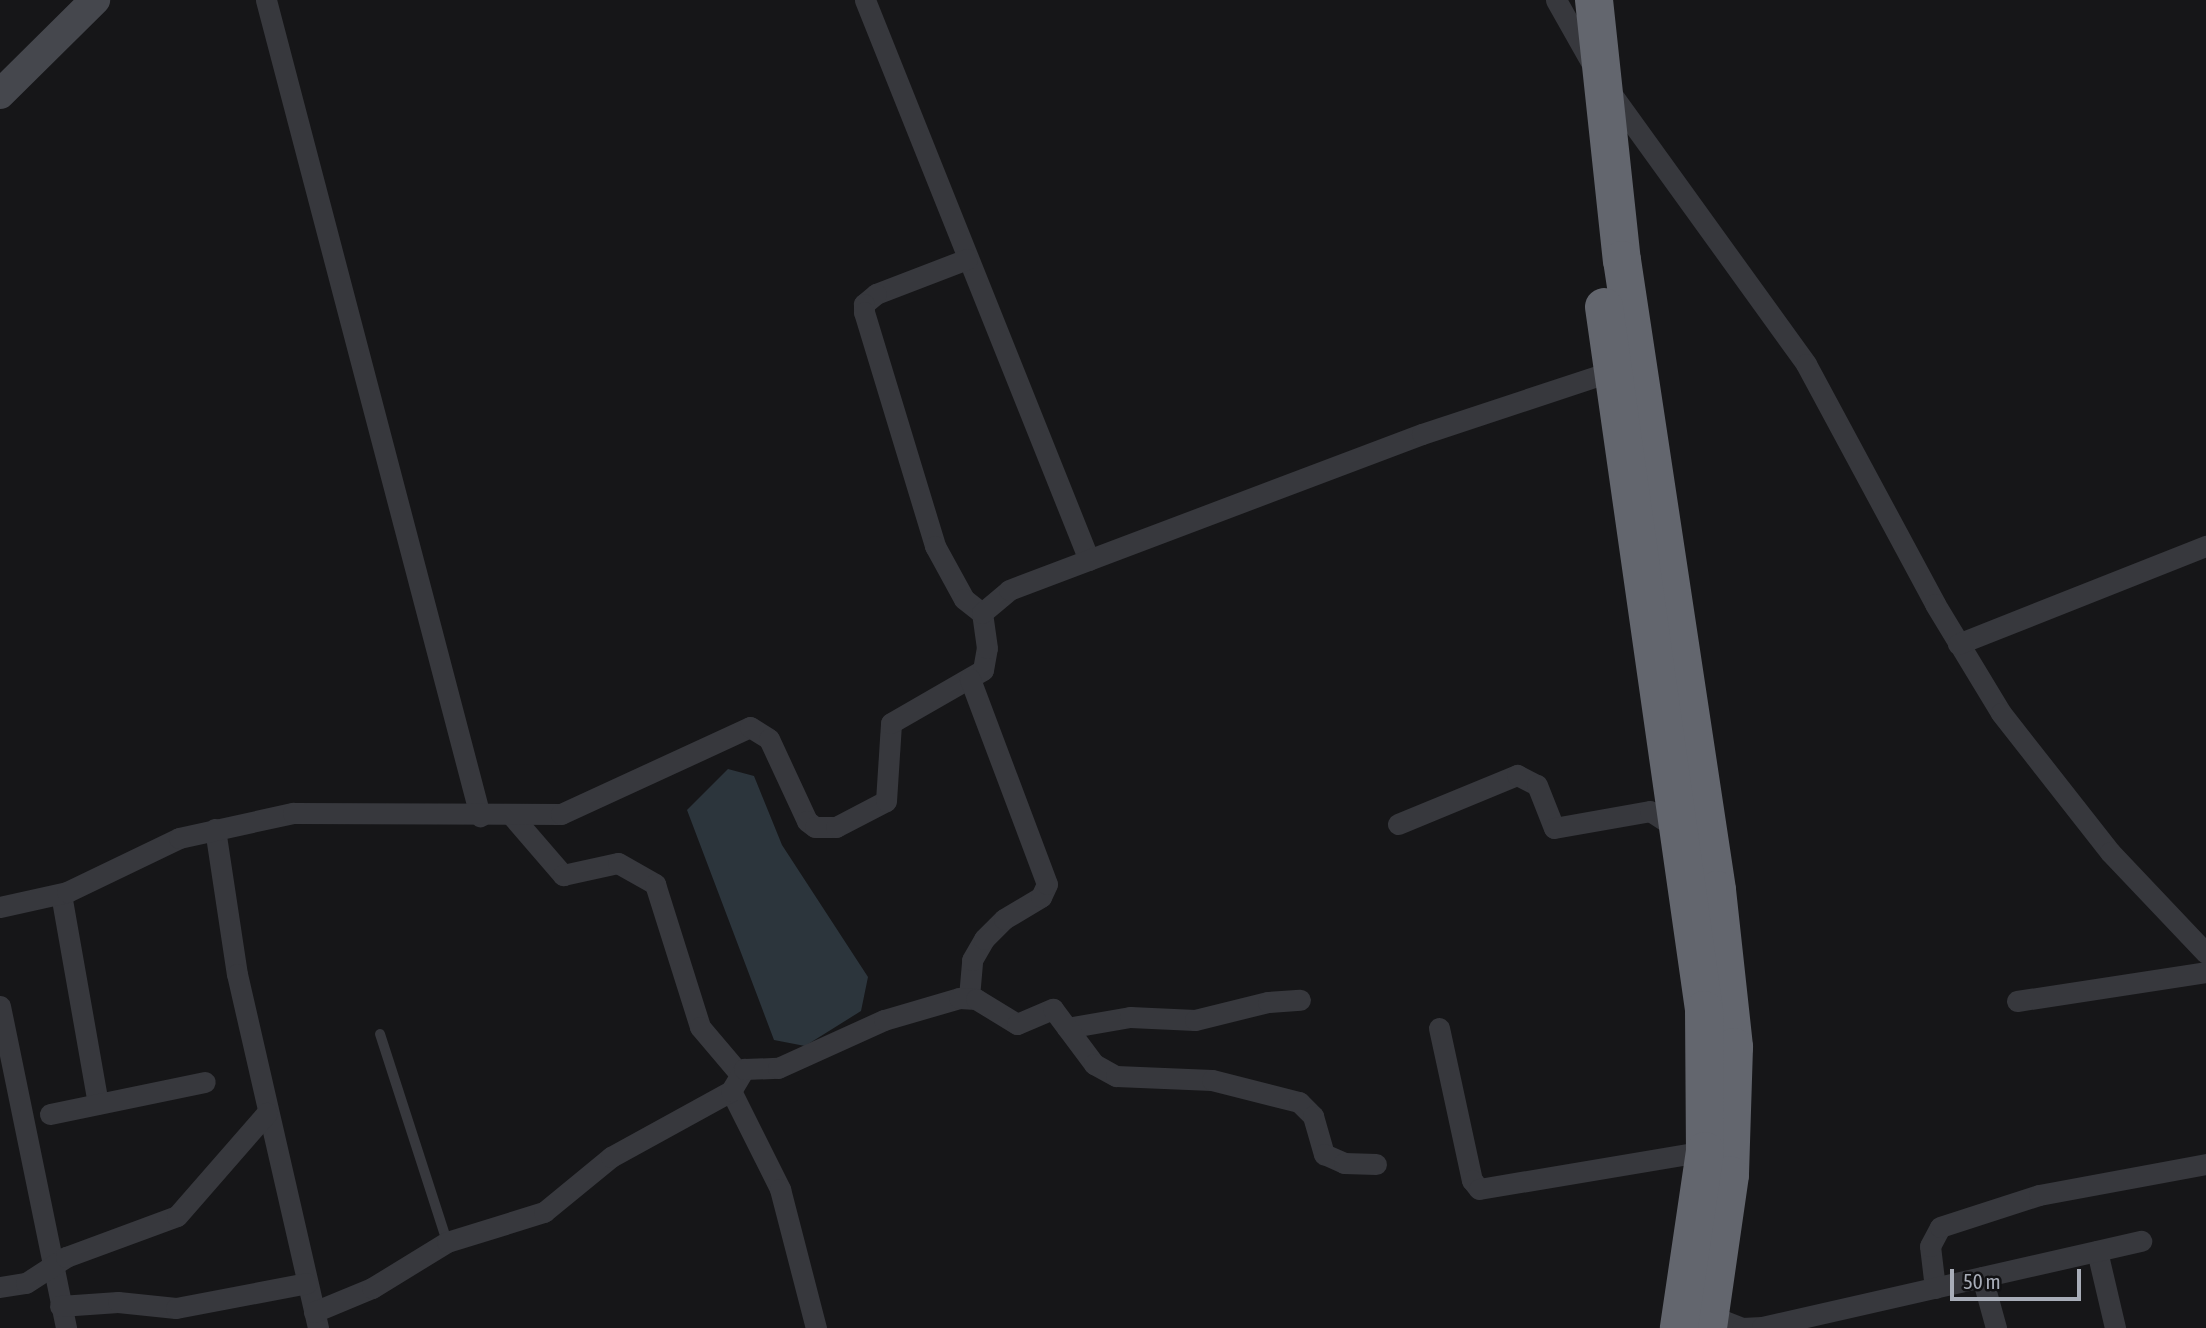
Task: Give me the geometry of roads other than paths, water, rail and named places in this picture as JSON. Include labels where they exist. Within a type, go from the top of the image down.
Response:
[{"type":"highway","points":[[1572,6],[1598,75],[1729,983],[1734,1105],[1695,1319]]},
{"type":"highway","points":[[1572,6],[1613,371],[1704,1010],[1705,1150],[1695,1319]]},
{"type":"street","points":[[0,94],[95,0]]},
{"type":"street","points":[[266,0],[480,816]]},
{"type":"street","points":[[865,0],[1089,559]]},
{"type":"street","points":[[1598,75],[1806,364],[1958,644],[2077,813],[2206,953]]},
{"type":"street","points":[[0,907],[61,894],[163,843],[215,829],[326,810],[513,817],[576,808],[750,727],[769,739],[807,821],[815,827],[836,827],[886,801],[891,723],[916,705],[970,679],[987,660],[982,613],[964,599],[935,546],[864,312],[864,304],[876,294],[967,259]]},
{"type":"street","points":[[982,613],[1009,590],[1089,559],[1422,434],[1613,371]]},
{"type":"street","points":[[1958,644],[2206,546]]},
{"type":"street","points":[[969,997],[977,949],[1004,919],[1041,897],[1047,884],[970,679]]},
{"type":"street","points":[[1398,824],[1517,775],[1537,785],[1554,828],[1650,811],[1679,830]]},
{"type":"street","points":[[513,817],[563,875],[618,863],[655,884],[700,1027],[735,1082],[780,1189],[816,1328]]},
{"type":"street","points":[[215,829],[237,974],[316,1320],[447,1242],[544,1212],[611,1157],[735,1082],[778,1069],[884,1020],[969,997],[1017,1024],[1053,1009],[1094,1064],[1116,1076],[1212,1080],[1299,1102],[1313,1116],[1325,1154],[1344,1163],[1376,1164]]},
{"type":"street","points":[[61,894],[98,1104]]},
{"type":"street","points":[[2017,1002],[2206,972]]},
{"type":"street","points":[[1067,1028],[1130,1017],[1195,1020],[1268,1002],[1300,1000]]},
{"type":"street","points":[[0,1006],[50,1266],[66,1328]]},
{"type":"street","points":[[1440,1028],[1472,1181],[1479,1189],[1705,1150]]},
{"type":"street","points":[[50,1114],[205,1082]]},
{"type":"street","points":[[0,1287],[26,1283],[50,1266],[177,1216],[267,1113]]},
{"type":"street","points":[[1935,1288],[1930,1246],[1940,1227],[2039,1195],[2206,1164]]},
{"type":"street","points":[[1695,1319],[1742,1328],[1762,1327],[2141,1241]]},
{"type":"street","points":[[2097,1251],[2115,1328]]},
{"type":"street","points":[[1982,1277],[1996,1328]]},
{"type":"street","points":[[60,1306],[118,1302],[176,1308],[307,1283]]},
{"type":"lane","points":[[380,1034],[447,1242]]}]
